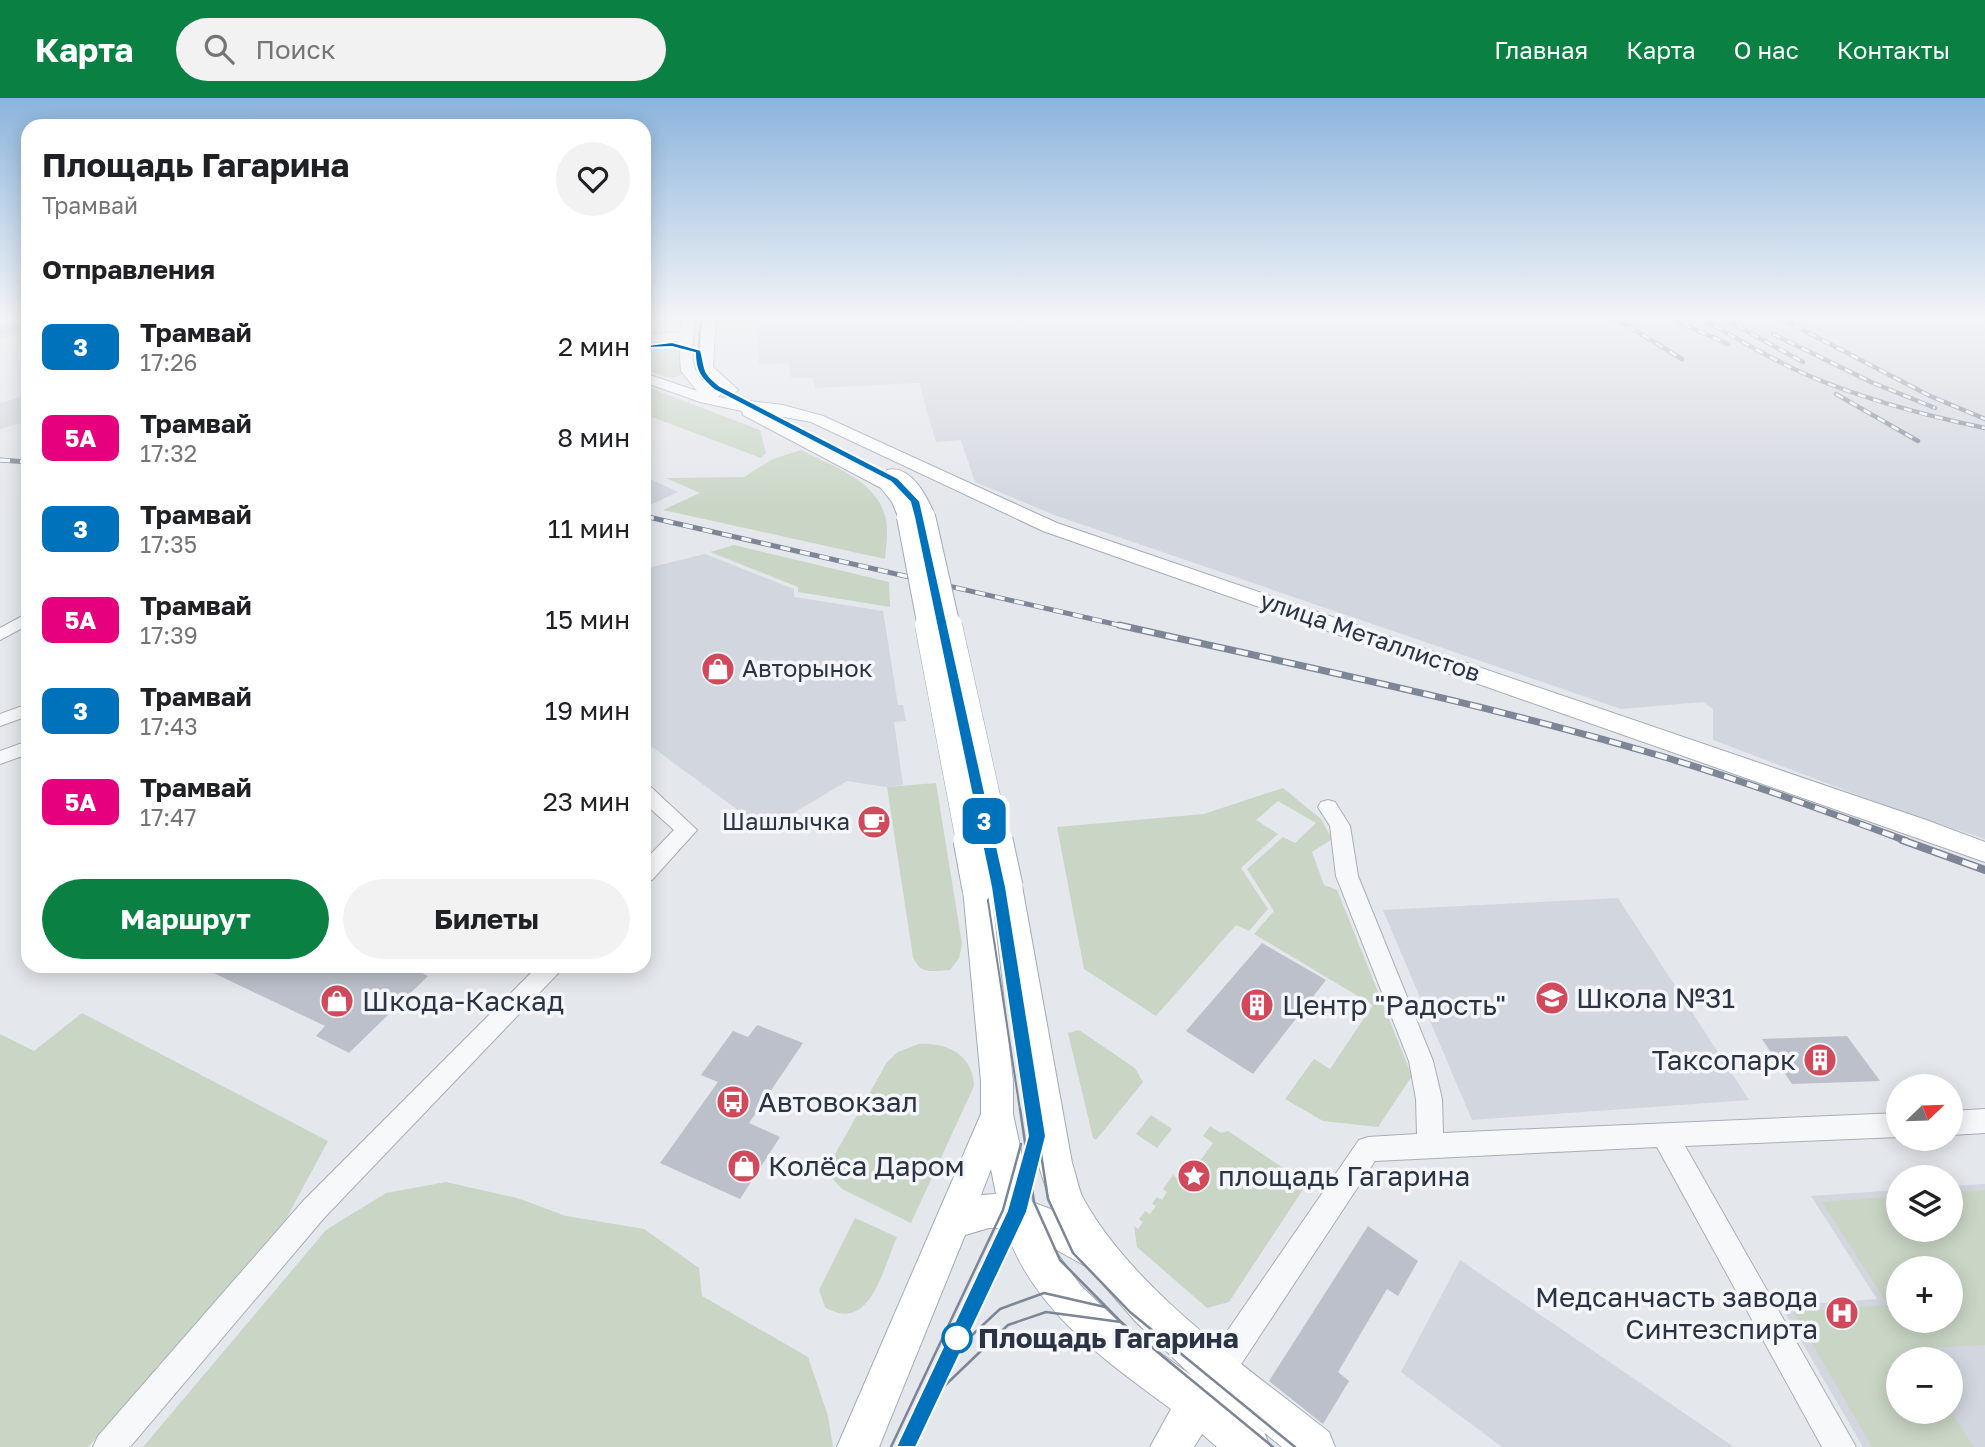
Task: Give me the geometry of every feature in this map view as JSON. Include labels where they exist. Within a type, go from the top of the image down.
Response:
[{"type":"main road","points":[[655,381],[705,399],[736,406],[762,406]]},
{"type":"main road","points":[[694,381],[736,406],[887,484],[916,517],[992,887],[993,1045],[997,1114],[1017,1212],[1029,1246],[1068,1299],[1110,1340],[1198,1404],[1249,1447]]},
{"type":"main road","points":[[719,381],[762,406]]},
{"type":"main road","name":"улица Металлистов","points":[[762,406],[809,423],[1050,527],[1894,818],[1985,852]]},
{"type":"main road","points":[[809,423],[899,478],[917,494],[916,517],[992,887],[1055,1163],[1069,1206],[1100,1255],[1154,1311],[1219,1370],[1314,1447]]},
{"type":"main road","points":[[858,1447],[997,1114]]},
{"type":"main road","points":[[951,1223],[968,1212],[986,1208],[1017,1212],[1100,1255]]},
{"type":"main road","points":[[1171,1447],[1219,1370]]},
{"type":"street","points":[[0,635],[21,622]]},
{"type":"street","points":[[0,720],[21,712]]},
{"type":"street","points":[[0,758],[21,750]]},
{"type":"street","points":[[651,798],[687,830],[651,867]]},
{"type":"street","points":[[1328,807],[1340,826],[1347,876],[1421,1061],[1429,1099],[1430,1145]]},
{"type":"street","points":[[109,1447],[314,1209],[546,973]]},
{"type":"street","points":[[1964,1122],[1985,1121]]},
{"type":"street","points":[[1219,1370],[1368,1149],[1886,1126]]},
{"type":"street","points":[[1664,1135],[1840,1447]]},
{"type":"shaded area","points":[[814,381],[1985,381],[1985,839],[1903,812],[1713,740],[1713,709],[1703,702],[1621,709],[1057,516],[975,482],[961,440],[936,442],[919,383],[815,388]]},
{"type":"shaded area","points":[[21,397],[21,423],[0,429],[0,403]]},
{"type":"shaded area","points":[[651,479],[678,492],[651,505]]},
{"type":"shaded area","name":"Авторынок","points":[[705,554],[794,589],[794,597],[883,611],[898,705],[903,705],[906,721],[894,722],[903,785],[886,787],[847,781],[765,830],[651,746],[651,567]]},
{"type":"shaded area","name":"Школа №31","points":[[1618,898],[1749,1100],[1472,1120],[1383,910]]},
{"type":"shaded area","name":"Медсанчасть завода Синтезспирта","points":[[1985,1184],[1985,1447],[1863,1447],[1781,1306],[1877,1299],[1811,1196],[1886,1191],[1886,1242],[1963,1242],[1963,1185]]},
{"type":"shaded area","points":[[1460,1260],[1734,1447],[1502,1447],[1401,1372]]},
{"type":"green space","points":[[651,389],[760,430],[766,453],[761,458],[651,417]]},
{"type":"green space","points":[[801,450],[851,475],[880,503],[886,521],[885,559],[663,510],[700,493],[666,478],[744,477],[773,459]]},
{"type":"green space","points":[[734,545],[889,582],[890,607],[798,592],[798,587],[710,552]]},
{"type":"green space","points":[[936,783],[962,944],[959,958],[950,970],[933,971],[919,967],[913,957],[887,787]]},
{"type":"green space","points":[[1283,788],[1321,819],[1332,839],[1312,852],[1324,885],[1337,890],[1412,1076],[1378,1127],[1323,1121],[1285,1099],[1314,1059],[1330,1069],[1373,1005],[1254,934],[1274,911],[1247,869],[1283,837],[1295,843],[1316,823],[1278,801],[1256,820],[1278,834],[1241,868],[1268,909],[1249,931],[1236,925],[1156,1016],[1084,969],[1057,827],[1204,814]]},
{"type":"green space","points":[[82,1013],[328,1141],[286,1219],[88,1447],[0,1447],[0,1034],[34,1051]]},
{"type":"green space","points":[[1079,1030],[1135,1068],[1143,1082],[1096,1140],[1093,1138],[1068,1033]]},
{"type":"green space","points":[[919,1044],[939,1045],[957,1053],[969,1066],[974,1086],[911,1223],[842,1189],[831,1177],[830,1163],[887,1062],[898,1052]]},
{"type":"green space","points":[[1151,1115],[1172,1129],[1157,1148],[1136,1134]]},
{"type":"green space","points":[[1210,1126],[1221,1133],[1228,1131],[1301,1180],[1304,1188],[1229,1302],[1207,1308],[1137,1247],[1134,1226],[1138,1229],[1143,1222],[1139,1219],[1145,1211],[1150,1214],[1156,1206],[1152,1204],[1157,1197],[1162,1200],[1167,1192],[1163,1189],[1173,1175],[1184,1183],[1213,1143],[1203,1136]]},
{"type":"green space","points":[[446,1182],[517,1198],[566,1216],[644,1229],[699,1268],[702,1296],[808,1357],[828,1416],[833,1447],[143,1447],[326,1230],[386,1193]]},
{"type":"green space","points":[[1985,1190],[1985,1345],[1886,1347],[1886,1424],[1959,1424],[1974,1447],[1872,1447],[1794,1312],[1886,1305],[1886,1333],[1963,1333],[1963,1256],[1886,1256],[1886,1302],[1822,1202],[1886,1197],[1886,1242],[1963,1242],[1963,1191]]},
{"type":"green space","points":[[855,1218],[897,1237],[873,1294],[864,1305],[853,1312],[840,1313],[825,1307],[819,1290]]},
{"type":"building","name":"Шашлычка","points":[[881,807],[885,834],[866,837],[863,809]]},
{"type":"building","name":"Центр \"Радость\"","points":[[1262,943],[1326,980],[1253,1074],[1186,1031]]},
{"type":"building","name":"Шкода-Каскад","points":[[214,973],[421,973],[428,976],[349,1053],[316,1036],[325,1026]]},
{"type":"building","name":"Автовокзал","points":[[757,1025],[803,1043],[749,1123],[780,1137],[740,1199],[660,1163],[718,1082],[701,1075],[733,1031],[748,1037]]},
{"type":"building","name":"Таксопарк","points":[[1847,1036],[1880,1081],[1792,1084],[1762,1039]]},
{"type":"building","points":[[1368,1226],[1418,1261],[1398,1296],[1387,1289],[1338,1372],[1349,1381],[1323,1424],[1269,1381]]},
{"type":"tram line","name":"3","points":[[709,381],[717,388],[879,470],[905,488],[915,501],[998,887],[1037,1136],[1017,1212],[908,1447]]},
{"type":"tram line","points":[[711,381],[717,388],[879,470],[905,488],[915,501],[998,887],[1034,1110]]},
{"type":"tram line","points":[[963,770],[986,888],[1020,1110]]},
{"type":"tram line","points":[[1020,1109],[1034,1202],[1060,1260],[1121,1322]]},
{"type":"tram line","points":[[1034,1109],[1048,1199],[1073,1253],[1130,1312],[1295,1447]]},
{"type":"tram line","points":[[891,1447],[1003,1210],[1021,1144]]},
{"type":"tram line","points":[[908,1447],[1017,1212],[1026,1176]]},
{"type":"tram line","points":[[954,1352],[1000,1309],[1044,1293],[1105,1307]]},
{"type":"tram line","points":[[935,1395],[1008,1325],[1046,1312],[1121,1322]]},
{"type":"tram line","points":[[1121,1322],[1273,1447]]},
{"type":"railway","points":[[1822,381],[1893,406],[1985,428]]},
{"type":"railway","points":[[1869,381],[1935,408]]},
{"type":"railway","points":[[1901,381],[1985,419]]},
{"type":"railway","points":[[1836,394],[1918,441]]},
{"type":"railway","points":[[0,460],[21,462]]},
{"type":"railway","points":[[651,518],[1127,627]]},
{"type":"railway","points":[[1119,625],[1391,686],[1594,737],[1723,776],[1907,841]]},
{"type":"railway","points":[[1902,840],[1985,870]]},
{"type":"place","name":"Авторынок","points":[[718,669]]},
{"type":"place","name":"Шашлычка","points":[[874,822]]},
{"type":"place","name":"Школа №31","points":[[1552,998]]},
{"type":"place","name":"Шкода-Каскад","points":[[337,1001]]},
{"type":"place","name":"Центр \"Радость\"","points":[[1257,1005]]},
{"type":"place","name":"Таксопарк","points":[[1820,1060]]},
{"type":"place","name":"Автовокзал","points":[[733,1102]]},
{"type":"place","name":"Колёса Даром","points":[[744,1166]]},
{"type":"place","name":"площадь Гагарина","points":[[1194,1176]]},
{"type":"place","name":"Медсанчасть завода Синтезспирта","points":[[1842,1313]]},
{"type":"place","name":"Площадь Гагарина","points":[[957,1338]]}]
